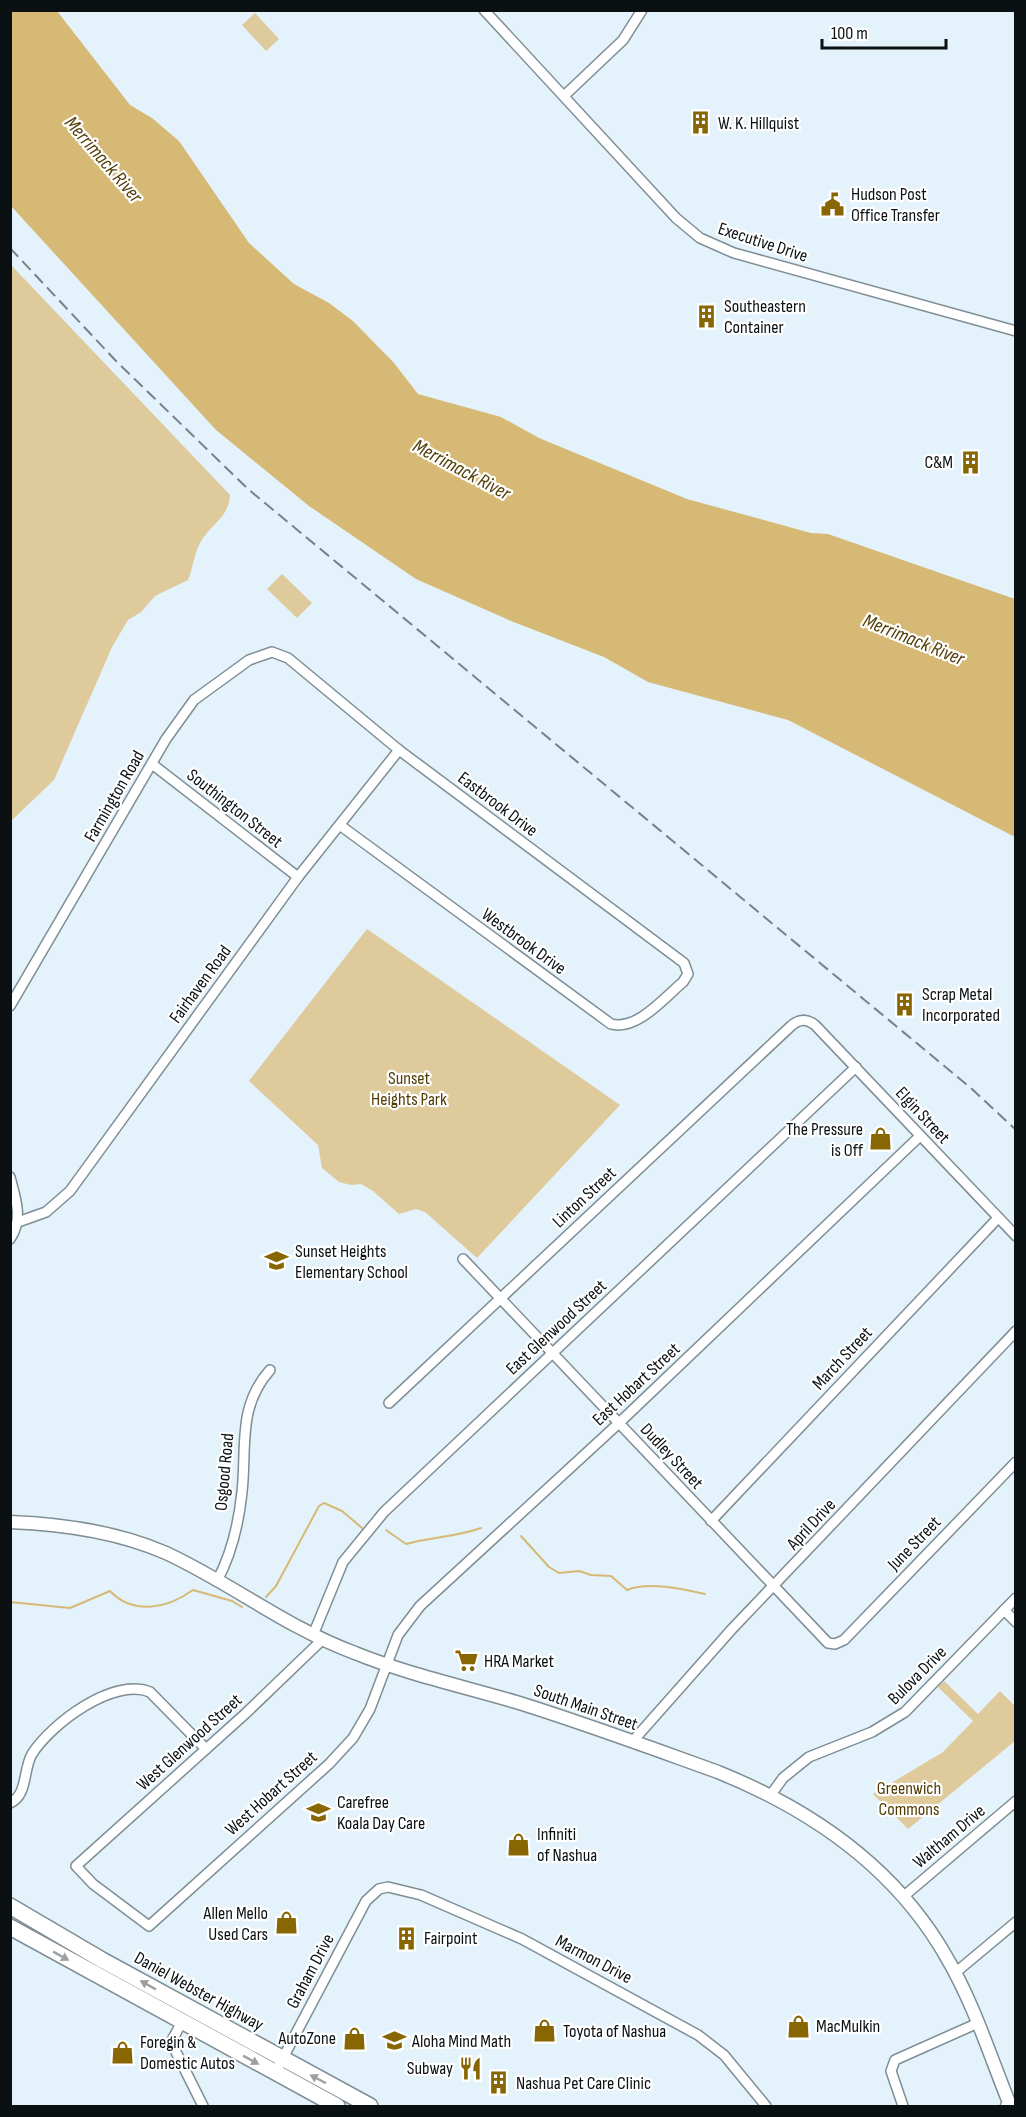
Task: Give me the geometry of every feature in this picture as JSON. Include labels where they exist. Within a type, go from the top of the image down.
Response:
[{"type":"main road","name":"Daniel Webster Highway","points":[[10,1906],[278,2066],[337,2106]]},
{"type":"main road","name":"Daniel Webster Highway","points":[[10,1927],[182,2022],[370,2106]]},
{"type":"street","name":"Executive Drive","points":[[484,10],[675,218],[707,242],[745,256],[1016,331]]},
{"type":"street","points":[[564,96],[622,40],[642,10]]},
{"type":"street","name":"Farmington Road","points":[[10,1006],[152,764],[194,700],[256,656],[272,652],[288,657]]},
{"type":"street","name":"Eastbrook Drive","points":[[288,657],[399,750],[684,963],[688,974]]},
{"type":"street","name":"Fairhaven Road","points":[[18,1222],[45,1212],[70,1191],[298,877],[341,826],[399,750]]},
{"type":"street","name":"Southington Street","points":[[152,764],[298,877]]},
{"type":"street","name":"Westbrook Drive","points":[[341,826],[611,1024],[622,1026],[633,1023],[683,982],[688,974]]},
{"type":"street","name":"Elgin Street","points":[[805,1020],[815,1025],[1016,1236]]},
{"type":"street","name":"Linton Street","points":[[389,1402],[791,1026],[805,1020]]},
{"type":"street","name":"East Glenwood Street","points":[[317,1638],[336,1577],[352,1548],[408,1489],[856,1067]]},
{"type":"street","name":"East Hobart Street","points":[[386,1664],[398,1635],[420,1606],[619,1423],[920,1136]]},
{"type":"street","points":[[10,1177],[17,1205],[18,1222],[10,1239]]},
{"type":"street","name":"March Street","points":[[711,1521],[998,1218]]},
{"type":"street","name":"Dudley Street","points":[[463,1259],[773,1588],[828,1643],[835,1644]]},
{"type":"street","name":"April Drive","points":[[632,1742],[685,1680],[1016,1331]]},
{"type":"street","name":"Osgood Road","points":[[217,1581],[226,1560],[240,1503],[245,1419],[256,1388],[270,1370]]},
{"type":"street","name":"June Street","points":[[835,1644],[844,1641],[1016,1462]]},
{"type":"street","name":"South Main Street","points":[[10,1522],[60,1526],[129,1540],[166,1553],[317,1638],[386,1664],[518,1703],[632,1742],[718,1772],[770,1796],[845,1841],[879,1870],[904,1896],[933,1935],[955,1973],[1011,2104]]},
{"type":"street","name":"Bulova Drive","points":[[770,1796],[783,1778],[809,1757],[872,1732],[905,1712],[1016,1598]]},
{"type":"street","points":[[1004,1610],[1016,1622]]},
{"type":"street","name":"West Glenwood Street","points":[[76,1866],[206,1749],[317,1638]]},
{"type":"street","name":"West Hobart Street","points":[[76,1866],[93,1884],[149,1926],[341,1751],[362,1724],[386,1664]]},
{"type":"street","points":[[10,1803],[20,1794],[32,1754],[51,1731],[95,1700],[124,1689],[141,1688],[150,1692],[206,1749]]},
{"type":"street","name":"Waltham Drive","points":[[904,1896],[1016,1801]]},
{"type":"street","name":"Marmon Drive","points":[[379,1889],[397,1887],[438,1902],[522,1939],[623,1992],[708,2041],[724,2055],[766,2106]]},
{"type":"street","name":"Graham Drive","points":[[278,2066],[361,1910],[379,1889]]},
{"type":"street","points":[[955,1973],[1016,1922]]},
{"type":"street","points":[[182,2022],[171,2042],[203,2106]]},
{"type":"street","points":[[903,2106],[891,2071],[895,2060],[978,2023]]},
{"type":"green space","points":[[255,13],[279,39],[266,51],[242,25]]},
{"type":"green space","points":[[11,265],[230,495],[223,515],[200,543],[188,580],[155,596],[141,612],[128,620],[112,647],[54,780],[11,821]]},
{"type":"green space","points":[[282,574],[312,603],[297,618],[267,589]]},
{"type":"green space","name":"Sunset Heights Park","points":[[367,929],[620,1105],[477,1258],[425,1212],[416,1209],[399,1214],[373,1191],[361,1184],[351,1185],[339,1182],[322,1168],[318,1145],[249,1081]]},
{"type":"green space","name":"Greenwich Commons","points":[[944,1681],[978,1714],[1000,1691],[1015,1706],[1015,1741],[908,1829],[873,1794],[943,1752],[973,1721],[938,1687]]},
{"type":"water","name":"Merrimack River","points":[[11,10],[57,11],[130,105],[152,118],[179,141],[249,243],[294,284],[329,303],[353,321],[394,363],[418,394],[501,417],[539,438],[687,499],[811,533],[828,534],[1015,599],[1015,837],[788,720],[648,682],[604,657],[511,621],[416,579],[309,506],[216,430],[11,206]]},
{"type":"waterway","points":[[266,1597],[276,1586],[319,1506],[324,1503],[342,1511],[362,1528]]},
{"type":"waterway","points":[[386,1530],[406,1544],[481,1528]]},
{"type":"waterway","points":[[521,1536],[549,1567],[559,1573],[579,1571],[591,1575],[611,1576],[627,1590],[635,1587],[655,1586],[705,1594]]},
{"type":"waterway","points":[[10,1602],[70,1608],[110,1591],[119,1599],[130,1604],[151,1607],[173,1601],[193,1590],[232,1601],[242,1607]]},
{"type":"railway","points":[[10,248],[116,361],[248,489],[972,1089],[1016,1130]]},
{"type":"place","name":"W. K. Hillquist","points":[[700,123]]},
{"type":"place","name":"Hudson Post Office Transfer","points":[[833,204]]},
{"type":"place","name":"Southeastern Container","points":[[706,316]]},
{"type":"place","name":"C&M","points":[[971,462]]},
{"type":"place","name":"Scrap Metal Incorporated","points":[[904,1004]]},
{"type":"place","name":"The Pressure is Off","points":[[881,1139]]},
{"type":"place","name":"Sunset Heights Elementary School","points":[[277,1261]]},
{"type":"place","name":"HRA Market","points":[[466,1661]]},
{"type":"place","name":"Carefree Koala Day Care","points":[[319,1812]]},
{"type":"place","name":"Infiniti of Nashua","points":[[519,1844]]},
{"type":"place","name":"Allen Mello Used Cars","points":[[286,1923]]},
{"type":"place","name":"Fairpoint","points":[[406,1938]]},
{"type":"place","name":"MacMulkin","points":[[798,2026]]},
{"type":"place","name":"Toyota of Nashua","points":[[545,2031]]},
{"type":"place","name":"AutoZone","points":[[354,2038]]},
{"type":"place","name":"Aloha Mind Math","points":[[394,2041]]},
{"type":"place","name":"Foregin & Domestic Autos","points":[[122,2052]]},
{"type":"place","name":"Subway","points":[[471,2068]]},
{"type":"place","name":"Nashua Pet Care Clinic","points":[[498,2083]]}]
